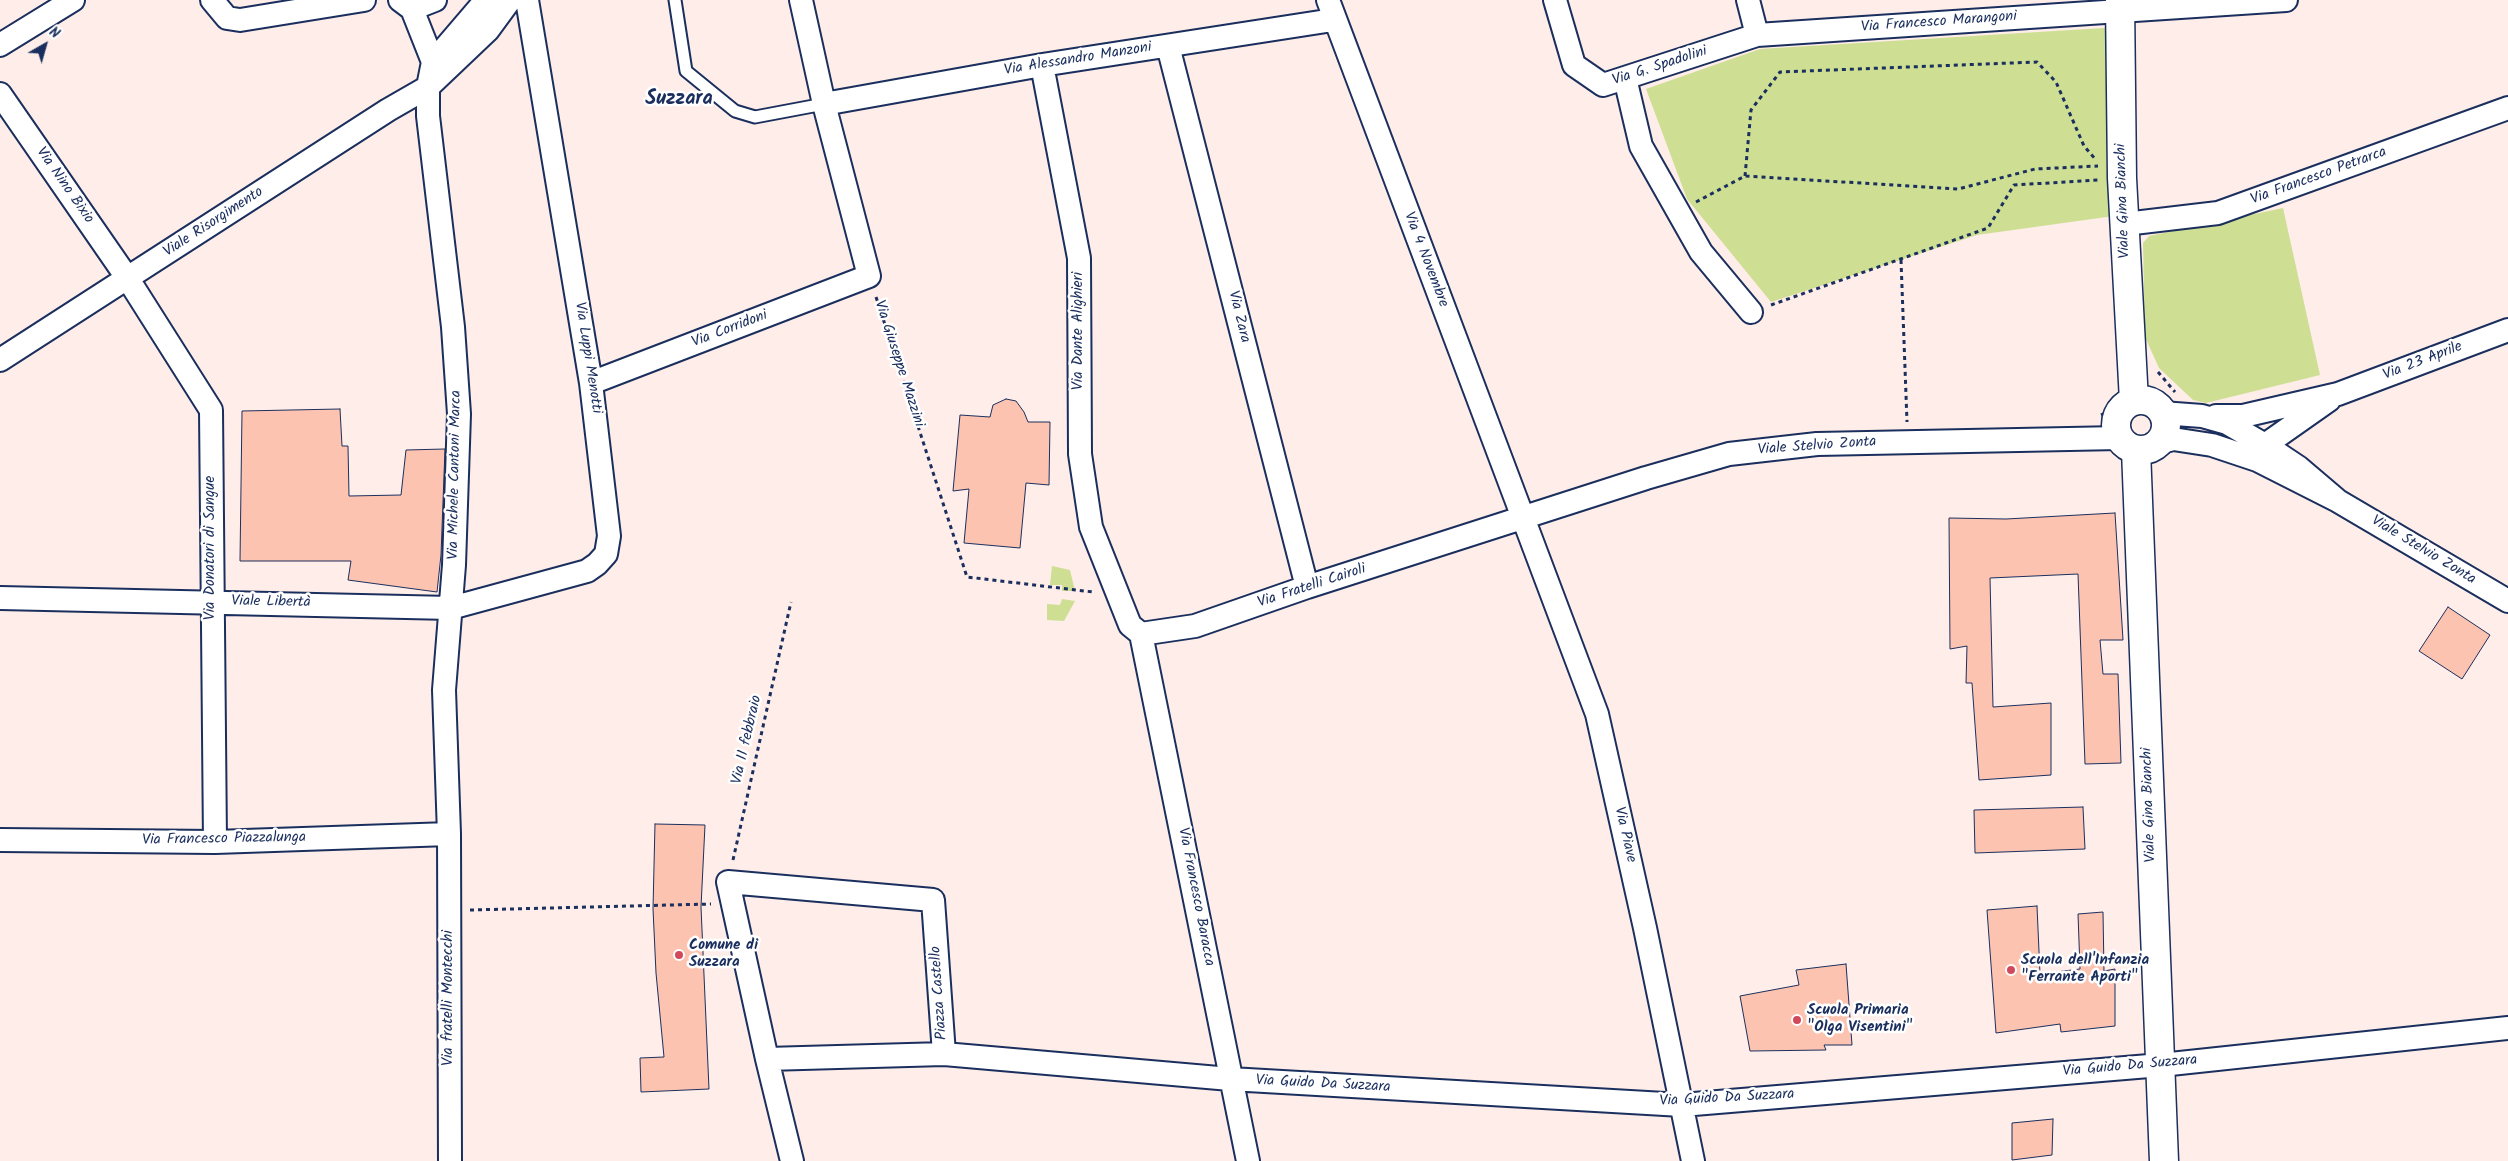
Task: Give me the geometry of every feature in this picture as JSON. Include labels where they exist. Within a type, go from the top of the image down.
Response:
[{"type":"street","points":[[0,45],[73,0]]},
{"type":"street","points":[[212,0],[227,18],[240,20],[364,0]]},
{"type":"street","points":[[435,0],[406,4],[433,62],[486,0]]},
{"type":"street","name":"Viale Risorgimento","points":[[0,360],[428,87],[488,30],[510,0]]},
{"type":"street","name":"Via Luppi Menotti","points":[[451,608],[587,571],[606,554],[610,536],[592,383],[527,0]]},
{"type":"street","points":[[801,0],[824,104],[869,276]]},
{"type":"street","name":"Via G. Spadolini","points":[[1555,0],[1574,65],[1603,85],[1757,35]]},
{"type":"street","points":[[1748,0],[1757,35]]},
{"type":"street","name":"Via Francesco Marangoni","points":[[1757,35],[2120,6],[2286,0]]},
{"type":"street","name":"Viale Gina Bianchi","points":[[2120,6],[2122,178],[2125,224],[2125,405]]},
{"type":"street","name":"Via Alessandro Manzoni","points":[[824,104],[1042,65],[1168,46],[1330,10]]},
{"type":"street","name":"Via 4 Novembre","points":[[1330,10],[1524,519]]},
{"type":"street","name":"Via Zara","points":[[1168,46],[1307,588]]},
{"type":"street","name":"Via Michele Cantoni Marca","points":[[433,62],[428,87],[428,116],[450,300],[459,414],[451,608],[444,690],[449,834]]},
{"type":"street","name":"Via Dante Alighieri","points":[[1042,65],[1079,258],[1080,454],[1091,528],[1118,595]]},
{"type":"street","points":[[1625,78],[1641,146],[1701,252],[1751,312]]},
{"type":"street","name":"Via Nino Bixio","points":[[0,94],[128,279]]},
{"type":"street","name":"Via Francesco Petrarca","points":[[2125,224],[2218,213],[2508,108]]},
{"type":"street","name":"Via Corridoni","points":[[592,383],[869,276]]},
{"type":"street","name":"Via Donatori di Sangue","points":[[128,279],[211,410],[211,602],[215,842]]},
{"type":"street","name":"Via 23 Aprile","points":[[2338,394],[2508,330]]},
{"type":"street","points":[[2202,416],[2243,416],[2338,394]]},
{"type":"street","points":[[2212,446],[2226,442],[2243,442],[2256,446],[2265,444],[2338,394]]},
{"type":"street","points":[[2171,404],[2150,402],[2125,405],[2127,404],[2118,415],[2116,430],[2138,443],[2165,428],[2171,404]]},
{"type":"street","name":"Viale Stelvio Zonta","points":[[2171,404],[2227,423],[2265,444],[2298,467],[2338,501]]},
{"type":"street","name":"Viale Stelvio Zonta","points":[[1524,519],[1646,478],[1729,454],[1817,444],[2138,443],[2173,439],[2212,446],[2257,460],[2338,501],[2508,601]]},
{"type":"street","name":"Viale Gina Bianchi","points":[[2138,443],[2164,1161]]},
{"type":"street","name":"Via Fratelli Cairoli","points":[[1140,634],[1195,626],[1524,519]]},
{"type":"street","name":"Via Piave","points":[[1524,519],[1597,714],[1645,928],[1692,1161]]},
{"type":"street","points":[[1118,595],[1130,625],[1140,634]]},
{"type":"street","name":"Viale Libertà","points":[[0,598],[451,608]]},
{"type":"street","name":"Via Francesco Baracca","points":[[1140,634],[1183,836],[1230,1079],[1248,1161]]},
{"type":"street","name":"Via Francesco Piazzalunga","points":[[0,840],[215,842],[449,834]]},
{"type":"street","name":"Via fratelli Montecchi","points":[[449,834],[450,1161]]},
{"type":"street","points":[[730,893],[792,1161]]},
{"type":"street","name":"Piazza Castello","points":[[730,893],[933,900],[944,1054],[768,1059]]},
{"type":"street","name":"Via Guido Da Suzzara","points":[[944,1054],[1230,1079],[1682,1105],[2161,1065],[2508,1028]]},
{"type":"lane","points":[[675,0],[686,71],[735,111],[755,117],[824,104]]},
{"type":"path","points":[[1678,212],[1745,176],[1958,190],[2035,169],[2101,165],[2084,146],[2056,82],[2037,62],[1780,72],[1751,110],[1745,176]]},
{"type":"path","points":[[1751,312],[1988,228],[2014,185],[2122,178]]},
{"type":"path","points":[[1901,260],[1907,443]]},
{"type":"path","name":"Via Giuseppe Mazzini","points":[[869,276],[967,577],[1118,595]]},
{"type":"path","points":[[2154,364],[2164,380],[2171,404]]},
{"type":"path","points":[[2096,417],[2125,405]]},
{"type":"path","points":[[1907,419],[1917,419]]},
{"type":"path","name":"Via 11 febbraio","points":[[730,893],[791,602]]},
{"type":"path","points":[[449,910],[730,893]]},
{"type":"green space","points":[[2120,27],[2121,215],[1977,235],[1771,302],[1687,199],[1646,89],[1760,49]]},
{"type":"green space","points":[[2283,208],[2320,375],[2206,403],[2193,400],[2159,368],[2145,337],[2143,243],[2149,236]]},
{"type":"green space","points":[[1052,566],[1070,570],[1075,591],[1062,591],[1062,585],[1050,585]]},
{"type":"green space","points":[[1062,599],[1075,601],[1064,621],[1047,620],[1047,604],[1060,605]]},
{"type":"building","points":[[1006,399],[1016,401],[1028,422],[1050,422],[1049,485],[1026,483],[1020,548],[964,543],[969,489],[953,491],[960,415],[990,417],[993,405]]},
{"type":"building","points":[[340,409],[342,446],[348,446],[349,496],[401,495],[406,450],[445,449],[441,555],[437,592],[348,580],[351,561],[240,561],[242,411]]},
{"type":"building","points":[[2115,513],[2123,640],[2100,640],[2103,674],[2118,674],[2121,763],[2085,764],[2078,574],[1990,578],[1993,707],[2051,703],[2051,775],[1979,780],[1972,683],[1966,683],[1967,646],[1950,649],[1949,518],[2006,519]]},
{"type":"building","points":[[2448,607],[2490,635],[2462,679],[2419,651]]},
{"type":"building","points":[[2083,807],[2085,849],[1975,853],[1974,810]]},
{"type":"building","points":[[655,824],[705,825],[701,907],[709,1089],[641,1092],[640,1058],[664,1057],[656,973],[653,909]]},
{"type":"building","name":"Scuola dell'Infanzia \"Ferrante Aporti\"","points":[[2037,906],[2040,974],[2080,969],[2078,914],[2103,912],[2104,971],[2115,969],[2115,1026],[2061,1032],[2060,1024],[1996,1033],[1987,910]]},
{"type":"building","name":"Scuola Primaria \"Olga Visentini\"","points":[[1846,964],[1852,1045],[1824,1045],[1826,1050],[1750,1051],[1740,996],[1799,985],[1796,970]]},
{"type":"building","points":[[2053,1119],[2052,1155],[2012,1160],[2012,1123]]},
{"type":"place","name":"Comune di Suzzara","points":[[679,955]]},
{"type":"place","name":"Scuola dell'Infanzia \"Ferrante Aporti\"","points":[[2011,970]]},
{"type":"place","name":"Scuola Primaria \"Olga Visentini\"","points":[[1797,1020]]},
{"type":"district","name":"Suzzara","points":[[679,101]]}]
